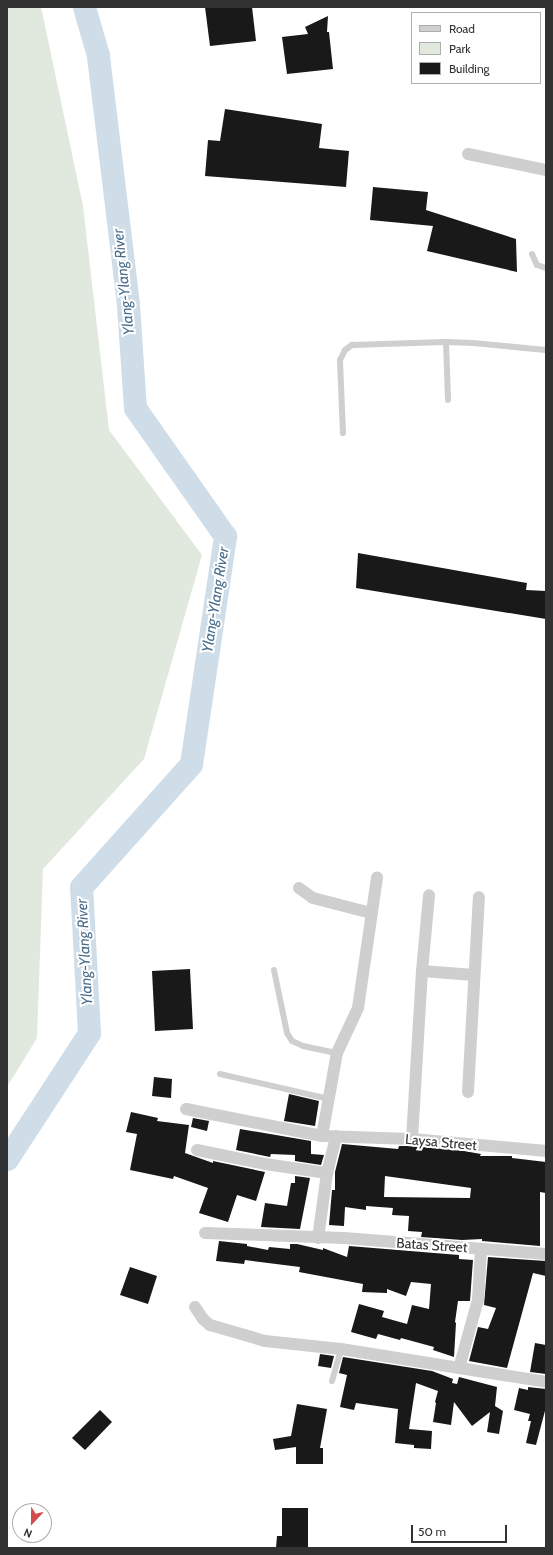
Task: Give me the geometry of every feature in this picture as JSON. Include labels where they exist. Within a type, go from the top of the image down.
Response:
[{"type":"street","points":[[468,154],[546,170]]},
{"type":"street","points":[[322,1136],[337,1053],[358,1008],[377,877]]},
{"type":"street","points":[[299,888],[313,898],[323,902],[371,913]]},
{"type":"street","points":[[412,1139],[422,971],[429,895]]},
{"type":"street","points":[[468,1092],[480,897]]},
{"type":"street","points":[[422,971],[474,975]]},
{"type":"street","name":"Laysa Street","points":[[186,1109],[322,1136],[412,1139],[546,1151]]},
{"type":"street","points":[[318,1238],[327,1173],[336,1136]]},
{"type":"street","points":[[197,1150],[265,1164],[327,1173]]},
{"type":"street","name":"Batas Street","points":[[205,1233],[318,1238],[546,1254]]},
{"type":"street","points":[[459,1368],[478,1300],[481,1249]]},
{"type":"street","points":[[195,1307],[203,1319],[210,1325],[265,1341],[341,1349],[546,1382]]},
{"type":"lane","points":[[532,254],[537,264],[546,268]]},
{"type":"lane","points":[[446,342],[448,400]]},
{"type":"lane","points":[[343,433],[340,360],[345,350],[352,345],[446,342],[546,350]]},
{"type":"lane","points":[[274,970],[287,1033],[292,1041],[303,1046],[337,1053]]},
{"type":"lane","points":[[220,1074],[328,1099]]},
{"type":"lane","points":[[332,1381],[341,1349]]},
{"type":"green space","points":[[7,7],[41,7],[83,206],[109,430],[202,555],[144,759],[43,869],[37,1038],[7,1087]]},
{"type":"building","points":[[205,7],[252,7],[256,41],[210,46]]},
{"type":"building","points":[[328,16],[327,32],[329,32],[333,69],[287,74],[282,37],[308,34],[305,27]]},
{"type":"building","points":[[225,109],[322,124],[319,148],[349,151],[346,187],[205,176],[208,140],[220,141]]},
{"type":"building","points":[[373,187],[428,192],[426,210],[516,239],[517,272],[427,251],[433,226],[370,220]]},
{"type":"building","points":[[358,553],[527,583],[526,590],[546,591],[546,619],[356,588]]},
{"type":"building","points":[[190,969],[193,1029],[155,1031],[152,971]]},
{"type":"building","points":[[154,1077],[172,1079],[171,1098],[152,1096]]},
{"type":"building","points":[[289,1094],[319,1101],[315,1126],[284,1121]]},
{"type":"building","points":[[131,1112],[158,1118],[157,1121],[189,1125],[185,1153],[213,1163],[213,1161],[265,1172],[256,1201],[237,1195],[228,1222],[199,1213],[208,1188],[174,1176],[173,1179],[130,1170],[137,1134],[126,1132]]},
{"type":"building","points":[[193,1118],[209,1121],[207,1131],[191,1127]]},
{"type":"building","points":[[240,1129],[311,1141],[311,1154],[324,1155],[321,1165],[295,1161],[295,1155],[271,1154],[270,1157],[236,1150]]},
{"type":"building","points":[[342,1144],[398,1149],[399,1146],[412,1146],[464,1151],[481,1154],[480,1156],[512,1156],[512,1158],[546,1162],[546,1193],[540,1192],[540,1246],[482,1241],[482,1239],[462,1240],[421,1237],[422,1232],[408,1231],[409,1216],[392,1215],[393,1208],[366,1206],[366,1210],[345,1207],[344,1226],[329,1225],[332,1190],[335,1190],[335,1172]],"holes":[[[385,1176],[471,1188],[470,1198],[384,1197]]]},
{"type":"building","points":[[295,1176],[310,1178],[300,1229],[261,1227],[265,1203],[287,1206],[291,1183],[295,1183]]},
{"type":"building","points":[[219,1241],[247,1244],[247,1246],[268,1250],[269,1247],[290,1249],[290,1244],[297,1244],[323,1250],[323,1248],[347,1257],[349,1246],[459,1255],[459,1259],[473,1260],[470,1301],[458,1301],[455,1322],[454,1357],[433,1350],[434,1347],[401,1338],[400,1340],[378,1334],[376,1339],[351,1332],[359,1304],[384,1311],[382,1317],[407,1324],[412,1305],[429,1309],[431,1284],[411,1282],[406,1296],[387,1289],[387,1293],[362,1292],[363,1284],[299,1272],[300,1267],[245,1260],[244,1264],[216,1261]]},
{"type":"building","points":[[488,1257],[546,1261],[546,1276],[533,1273],[507,1368],[469,1361],[478,1327],[488,1329],[496,1308],[484,1305]]},
{"type":"building","points":[[130,1267],[157,1276],[148,1304],[120,1295]]},
{"type":"building","points":[[535,1343],[546,1345],[546,1374],[530,1372]]},
{"type":"building","points":[[320,1354],[334,1356],[331,1368],[318,1366]]},
{"type":"building","points":[[343,1357],[432,1371],[453,1379],[452,1383],[457,1384],[459,1377],[497,1387],[495,1406],[503,1411],[499,1434],[487,1432],[490,1412],[472,1426],[454,1402],[451,1425],[433,1422],[435,1402],[438,1391],[416,1383],[409,1429],[432,1431],[431,1449],[414,1448],[414,1445],[395,1443],[398,1409],[356,1403],[354,1410],[340,1407],[347,1375],[339,1373]]},
{"type":"building","points":[[528,1387],[546,1389],[546,1407],[536,1445],[526,1443],[531,1421],[528,1421],[530,1414],[514,1410],[519,1388],[528,1390]]},
{"type":"building","points":[[297,1404],[327,1409],[320,1448],[323,1448],[323,1464],[296,1464],[296,1447],[275,1450],[273,1439],[291,1436]]},
{"type":"building","points":[[100,1410],[112,1422],[85,1450],[72,1438]]},
{"type":"building","points":[[282,1508],[308,1508],[308,1548],[276,1548],[277,1536],[282,1536]]},
{"type":"waterway","name":"Ylang-Ylang River","points":[[7,1159],[89,1033],[81,887],[191,764],[225,536],[135,408],[128,304],[98,55],[84,7]]}]
